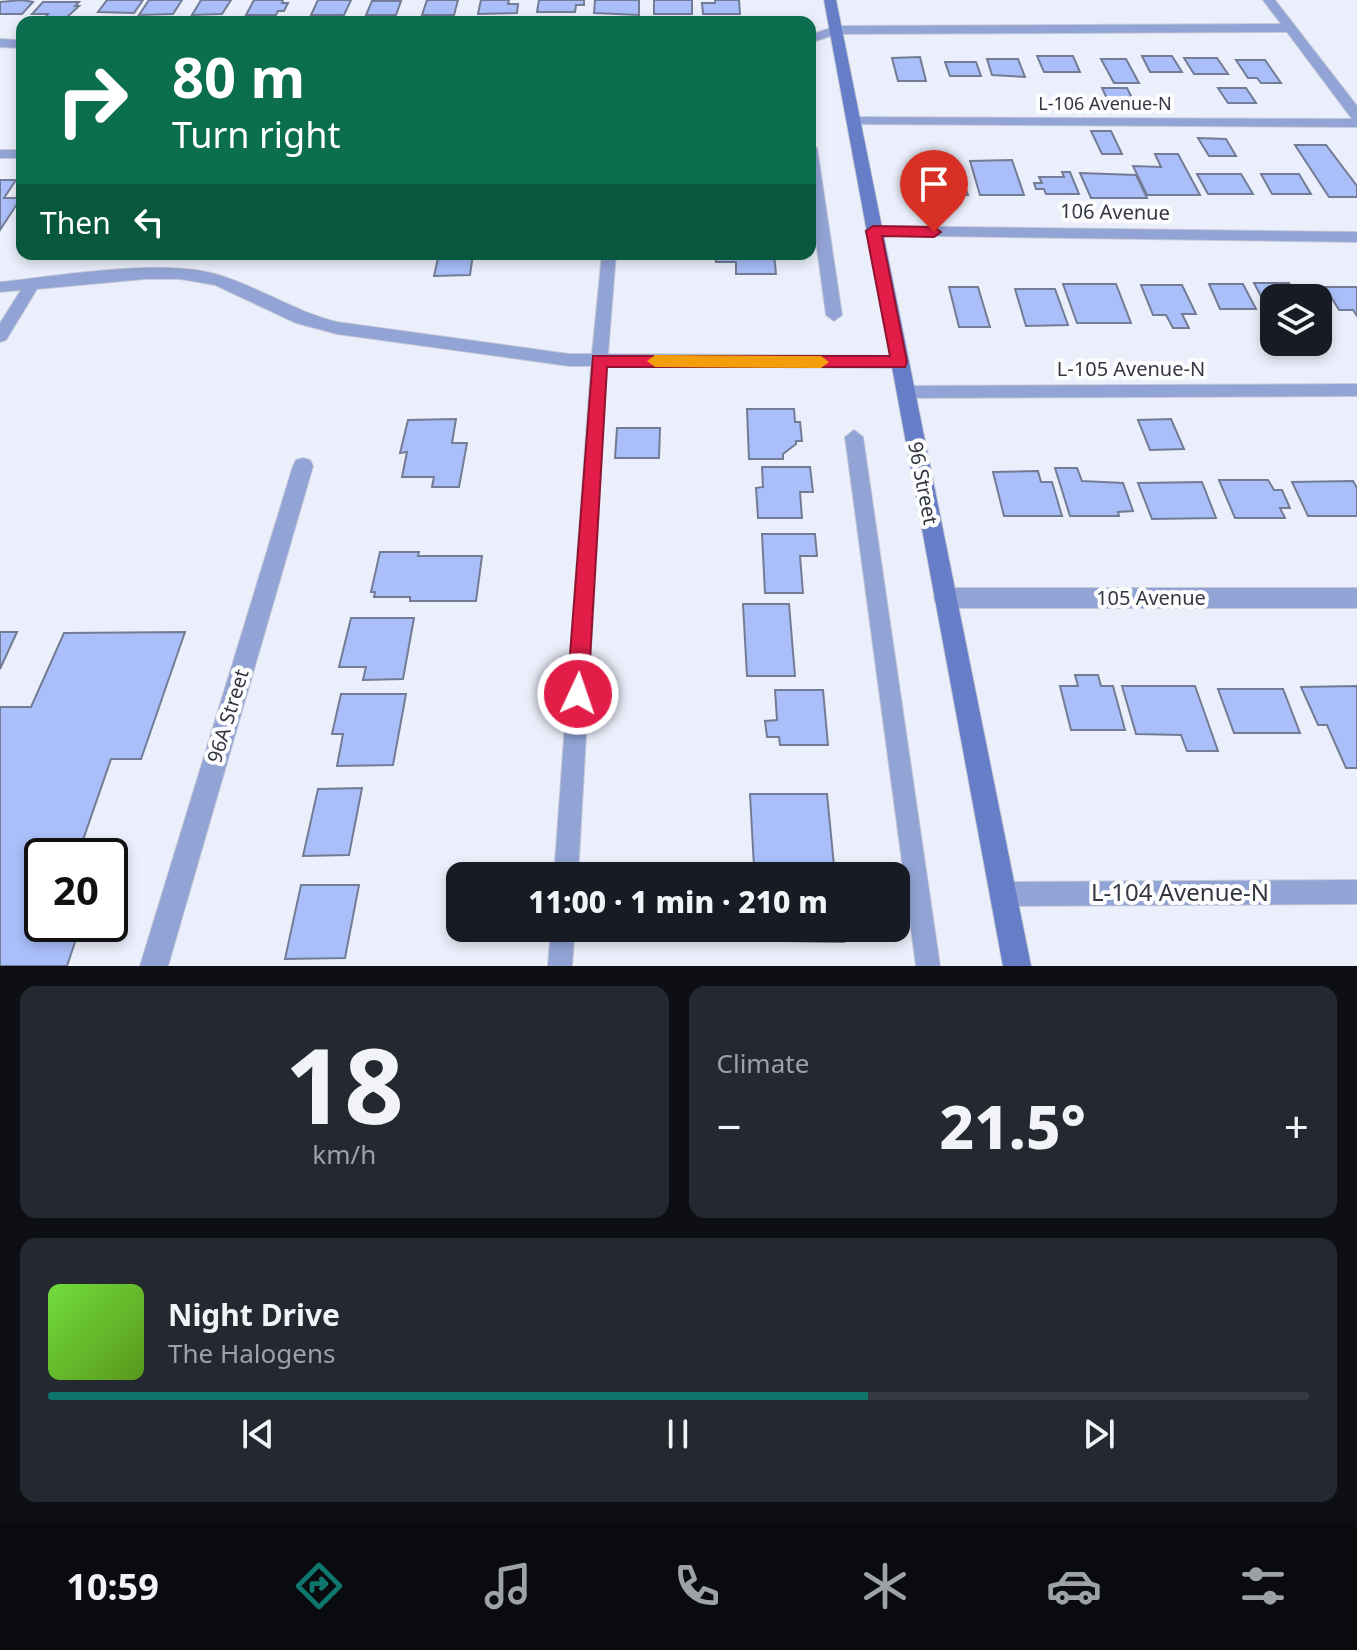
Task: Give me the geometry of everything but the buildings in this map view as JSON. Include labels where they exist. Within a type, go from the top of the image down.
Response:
[{"type":"street","name":"96 Street","points":[[830,0],[1017,966]]},
{"type":"street","points":[[1269,0],[1357,116]]},
{"type":"street","points":[[816,37],[836,30],[1290,28]]},
{"type":"street","name":"106 Avenue","points":[[873,231],[1357,237]]},
{"type":"street","name":"96A Street","points":[[154,966],[303,466]]},
{"type":"street","name":"105 Avenue","points":[[945,598],[1357,598]]},
{"type":"lane","name":"L-106 Avenue-N","points":[[852,121],[1357,123]]},
{"type":"lane","points":[[816,194],[834,315]]},
{"type":"lane","points":[[567,862],[599,361],[608,260]]},
{"type":"lane","points":[[0,287],[145,274],[180,274],[218,280],[302,319],[337,328],[569,360],[899,362]]},
{"type":"lane","points":[[0,336],[32,285]]},
{"type":"lane","name":"L-105 Avenue-N","points":[[905,392],[1357,390]]},
{"type":"lane","points":[[854,437],[928,966]]},
{"type":"lane","name":"L-104 Avenue-N","points":[[1003,894],[1357,892]]},
{"type":"lane","points":[[560,966],[562,942]]},
{"type":"slow traffic","points":[[655,361],[821,362]]},
{"type":"route","points":[[578,694],[599,361],[899,362],[873,231],[934,232]]}]
